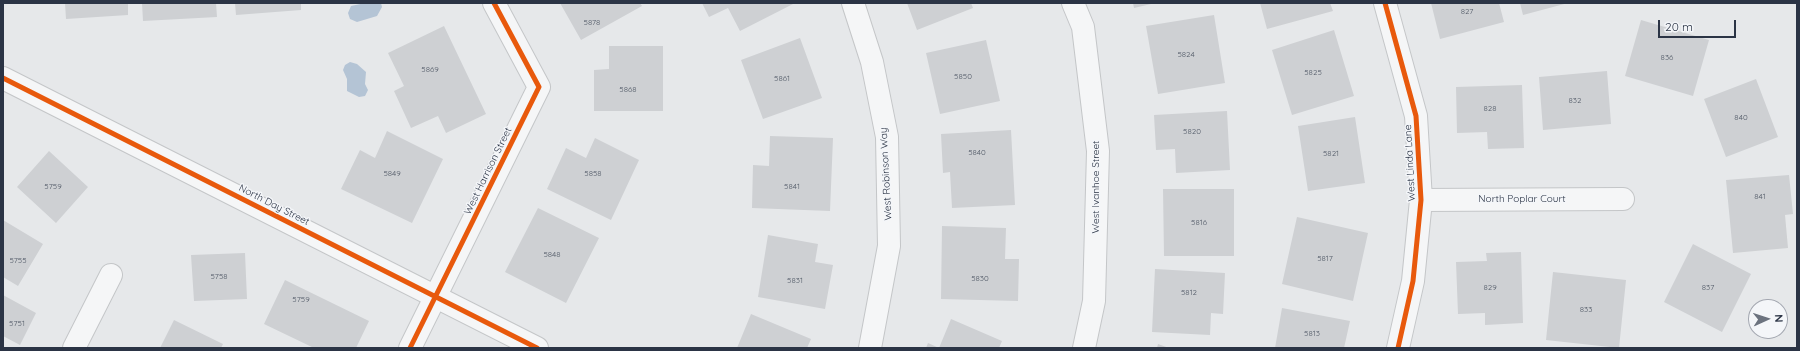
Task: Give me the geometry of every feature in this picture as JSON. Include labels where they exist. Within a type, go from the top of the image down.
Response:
[{"type":"street","name":"West Harrison Street","points":[[410,348],[539,87],[494,3]]},
{"type":"street","name":"West Robinson Way","points":[[853,3],[872,62],[887,137],[889,246],[870,348]]},
{"type":"street","name":"West Ivanhoe Street","points":[[1073,3],[1083,27],[1098,151],[1094,301],[1084,348]]},
{"type":"street","name":"West Linda Lane","points":[[1385,3],[1416,116],[1421,200],[1413,281],[1398,348]]},
{"type":"street","name":"North Day Street","points":[[3,78],[537,348]]},
{"type":"street","name":"North Poplar Court","points":[[1421,200],[1623,199]]},
{"type":"street","points":[[74,348],[111,274]]},
{"type":"water","points":[[365,3],[381,3],[382,7],[377,16],[357,22],[350,19],[348,13],[351,6]]},
{"type":"water","points":[[350,62],[357,64],[366,72],[365,84],[368,90],[365,96],[359,97],[347,91],[347,79],[343,70],[345,65]]},
{"type":"building","points":[[65,3],[128,3],[128,15],[66,19]]},
{"type":"building","points":[[142,3],[216,3],[217,17],[143,21]]},
{"type":"building","points":[[235,3],[301,3],[301,10],[236,15]]},
{"type":"building","points":[[560,3],[640,3],[642,6],[581,40]]},
{"type":"building","points":[[702,3],[795,3],[740,31],[728,8],[709,17]]},
{"type":"building","points":[[907,3],[971,3],[973,8],[917,30]]},
{"type":"building","points":[[1133,3],[1151,3],[1151,4],[1134,8]]},
{"type":"building","points":[[1260,3],[1330,3],[1333,11],[1267,29]]},
{"type":"building","points":[[1431,3],[1499,3],[1504,22],[1440,39]]},
{"type":"building","points":[[1520,3],[1568,3],[1523,15]]},
{"type":"building","points":[[1214,15],[1225,83],[1158,94],[1146,26]]},
{"type":"building","points":[[1641,20],[1709,40],[1693,96],[1625,76]]},
{"type":"building","points":[[444,26],[486,114],[446,133],[438,116],[411,128],[394,91],[404,86],[388,53]]},
{"type":"building","points":[[1334,30],[1354,96],[1292,115],[1272,50]]},
{"type":"building","points":[[800,38],[822,98],[763,119],[741,60]]},
{"type":"building","points":[[986,40],[1000,101],[940,114],[926,53]]},
{"type":"building","points":[[609,46],[663,46],[663,111],[594,111],[594,70],[609,69]]},
{"type":"building","points":[[1607,71],[1611,124],[1543,130],[1539,77]]},
{"type":"building","points":[[1756,79],[1778,137],[1726,157],[1704,99]]},
{"type":"building","points":[[1522,85],[1524,148],[1488,149],[1487,132],[1457,133],[1456,87]]},
{"type":"building","points":[[1227,111],[1230,170],[1176,173],[1175,149],[1156,150],[1154,115]]},
{"type":"building","points":[[1355,117],[1365,183],[1308,191],[1298,126]]},
{"type":"building","points":[[1011,130],[1015,205],[952,208],[950,172],[943,173],[941,134]]},
{"type":"building","points":[[387,131],[443,159],[412,223],[341,189],[360,150],[375,158]]},
{"type":"building","points":[[770,136],[833,138],[830,211],[752,208],[753,165],[769,166]]},
{"type":"building","points":[[595,138],[639,160],[611,220],[547,189],[566,148],[586,158]]},
{"type":"building","points":[[49,151],[88,187],[56,223],[17,187]]},
{"type":"building","points":[[1789,175],[1793,214],[1785,215],[1788,248],[1733,253],[1726,180]]},
{"type":"building","points":[[1163,189],[1234,189],[1234,256],[1164,256]]},
{"type":"building","points":[[538,208],[599,238],[566,303],[505,272]]},
{"type":"building","points":[[1297,217],[1368,233],[1353,301],[1282,284]]},
{"type":"building","points":[[3,220],[43,244],[18,286],[3,277]]},
{"type":"building","points":[[942,226],[1006,228],[1005,259],[1019,259],[1018,301],[941,299]]},
{"type":"building","points":[[768,235],[818,244],[815,262],[833,265],[825,309],[758,297]]},
{"type":"building","points":[[1693,244],[1751,274],[1722,332],[1664,302]]},
{"type":"building","points":[[1521,252],[1523,323],[1485,325],[1485,313],[1458,314],[1456,262],[1487,261],[1486,253]]},
{"type":"building","points":[[245,253],[247,299],[194,301],[191,255]]},
{"type":"building","points":[[1155,269],[1225,273],[1223,314],[1211,313],[1210,335],[1152,332]]},
{"type":"building","points":[[1553,272],[1626,280],[1619,348],[1546,340]]},
{"type":"building","points":[[285,280],[369,321],[356,348],[314,348],[264,324]]},
{"type":"building","points":[[3,295],[36,313],[20,345],[3,336]]},
{"type":"building","points":[[1282,308],[1350,321],[1344,348],[1275,348]]},
{"type":"building","points":[[751,314],[811,339],[807,348],[737,348]]},
{"type":"building","points":[[951,319],[1002,341],[999,348],[939,348]]},
{"type":"building","points":[[174,320],[223,344],[221,348],[160,348]]},
{"type":"building","points":[[928,343],[939,348],[926,348]]},
{"type":"building","points":[[1158,344],[1169,348],[1157,348]]},
{"type":"cycle path","points":[[410,348],[539,87],[494,3]]},
{"type":"cycle path","points":[[1385,3],[1416,116],[1421,200],[1413,281],[1398,348]]},
{"type":"cycle path","points":[[3,78],[537,348]]}]
